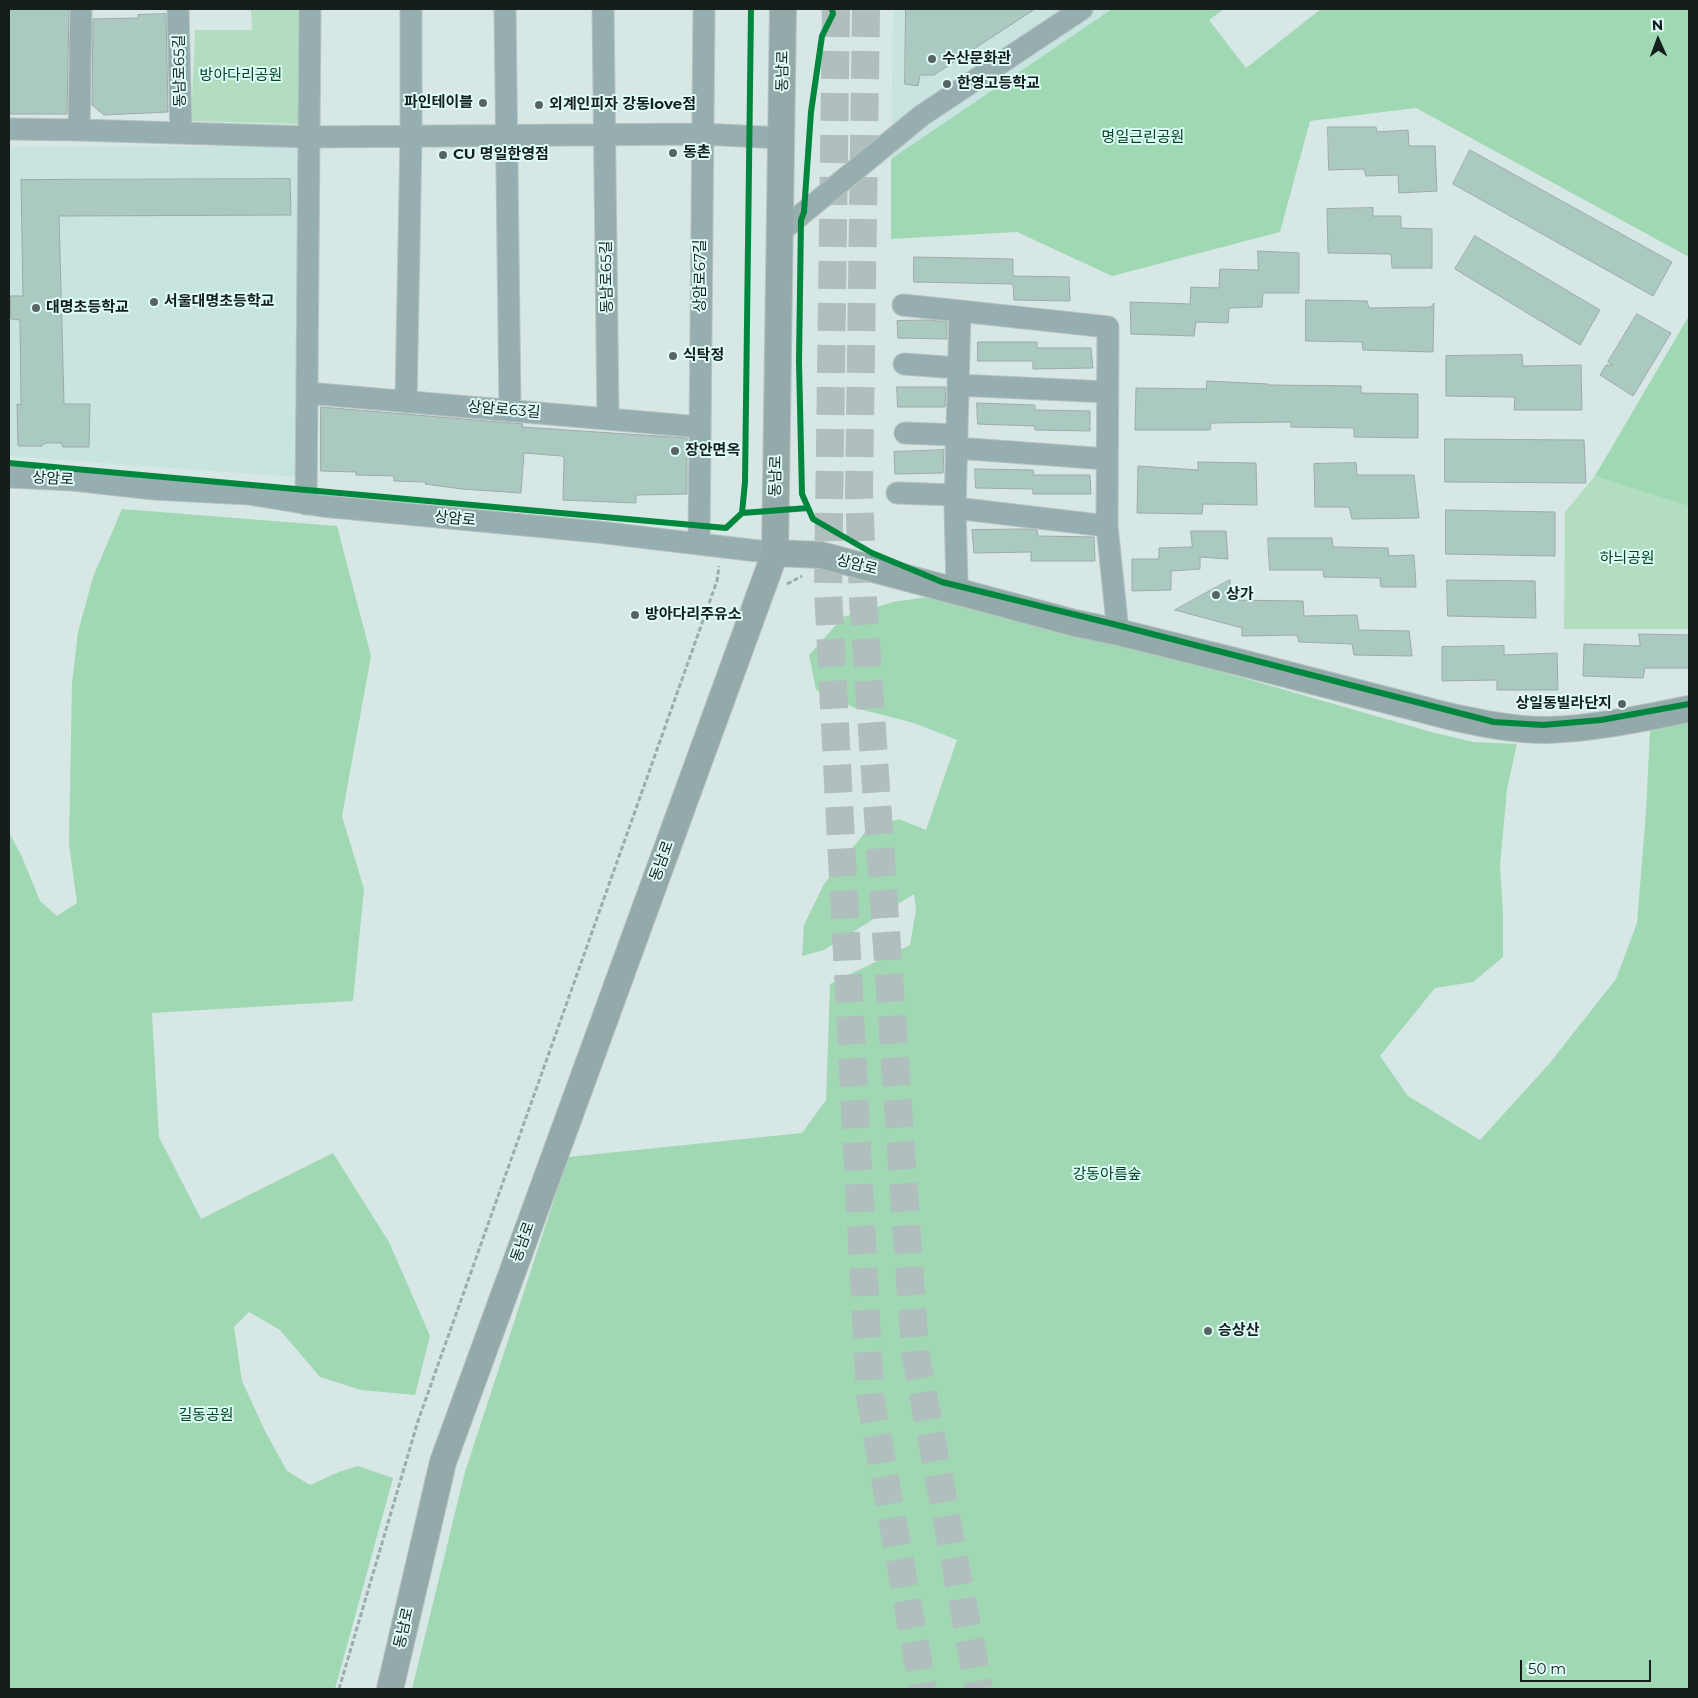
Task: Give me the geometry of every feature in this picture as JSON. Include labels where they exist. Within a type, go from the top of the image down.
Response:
[{"type":"main road","name":"동남로","points":[[390,1689],[443,1462],[775,552],[783,9]]},
{"type":"main road","name":"상암로","points":[[775,552],[821,555],[1075,623],[1118,632],[1497,727],[1545,730],[1594,727],[1689,710]]},
{"type":"street","points":[[79,130],[81,9]]},
{"type":"street","name":"동남로65길","points":[[178,9],[181,133]]},
{"type":"street","points":[[306,504],[310,9]]},
{"type":"street","points":[[406,402],[411,136],[411,9]]},
{"type":"street","points":[[505,9],[510,411]]},
{"type":"street","name":"동남로65길","points":[[603,9],[608,419]]},
{"type":"street","name":"상암로67길","points":[[699,543],[704,9]]},
{"type":"street","points":[[780,232],[921,116],[1082,9]]},
{"type":"street","points":[[9,129],[309,137],[703,134],[782,138]]},
{"type":"street","points":[[904,305],[1108,327],[1107,526],[1118,632]]},
{"type":"street","points":[[957,586],[955,501],[960,311]]},
{"type":"street","points":[[904,364],[958,376],[1107,392]]},
{"type":"street","name":"상암로63길","points":[[307,393],[700,427]]},
{"type":"street","points":[[905,433],[956,442],[1107,459]]},
{"type":"street","name":"상암로","points":[[9,477],[73,480],[154,489],[249,494],[306,504],[598,532],[775,552]]},
{"type":"street","points":[[897,493],[1107,526]]},
{"type":"path","points":[[339,1689],[418,1421],[717,581],[723,546]]},
{"type":"path","points":[[783,587],[808,573]]},
{"type":"shaded area","name":"한영고등학교","points":[[893,9],[1112,9],[891,159]]},
{"type":"shaded area","name":"서울대명초등학교","points":[[304,146],[295,477],[9,456],[9,147]]},
{"type":"green space","name":"방아다리공원","points":[[251,9],[299,9],[303,124],[191,121],[195,30],[252,30]]},
{"type":"green space","name":"명일근린공원","points":[[1112,9],[1224,9],[1209,20],[1246,68],[1321,9],[1689,9],[1689,257],[1416,108],[1310,121],[1280,232],[1112,276],[1017,232],[891,239],[891,159]]},
{"type":"green space","name":"하늬공원","points":[[1689,316],[1689,629],[1564,629],[1565,512],[1595,476]]},
{"type":"green space","points":[[1689,316],[1689,506],[1595,476]]},
{"type":"green space","name":"길동공원","points":[[122,509],[337,526],[371,656],[342,816],[364,889],[353,1001],[152,1013],[159,1137],[201,1219],[333,1153],[389,1242],[430,1336],[415,1395],[361,1390],[320,1377],[280,1330],[249,1312],[234,1327],[242,1381],[265,1431],[287,1471],[310,1485],[358,1466],[393,1478],[335,1689],[9,1689],[9,832],[22,857],[40,901],[57,916],[77,903],[69,844],[72,684],[78,632],[93,577]]},
{"type":"green space","name":"강동아름숲","points":[[935,596],[1076,630],[1435,733],[1474,742],[1517,744],[1507,789],[1500,866],[1503,957],[1473,982],[1435,988],[1380,1056],[1408,1096],[1480,1140],[1549,1064],[1616,979],[1637,923],[1650,731],[1689,722],[1689,1689],[412,1689],[465,1472],[568,1157],[802,1133],[826,1100],[830,984],[910,945],[916,910],[914,894],[824,950],[802,956],[804,925],[824,884],[866,831],[899,819],[926,830],[957,740],[914,723],[855,708],[816,690],[809,655],[843,617],[893,602]]},
{"type":"building","points":[[9,9],[69,9],[67,114],[9,114]]},
{"type":"building","name":"수산문화관","points":[[906,9],[1035,9],[934,75],[920,75],[918,86],[905,84]]},
{"type":"building","points":[[166,14],[168,112],[104,115],[92,105],[93,19],[138,18],[138,15]]},
{"type":"building","points":[[1328,127],[1376,127],[1377,132],[1408,130],[1409,146],[1435,146],[1437,191],[1399,193],[1398,175],[1366,176],[1364,169],[1329,170]]},
{"type":"building","points":[[1470,150],[1672,262],[1653,296],[1453,184]]},
{"type":"building","name":"대명초등학교","points":[[290,179],[291,215],[59,216],[64,404],[90,404],[89,447],[63,447],[61,443],[45,443],[42,446],[18,446],[17,404],[21,405],[20,320],[11,319],[10,296],[23,296],[21,180]]},
{"type":"building","points":[[1373,208],[1373,216],[1401,216],[1401,228],[1432,229],[1432,268],[1392,268],[1391,254],[1328,253],[1327,209]]},
{"type":"building","points":[[1475,236],[1600,310],[1580,345],[1455,269]]},
{"type":"building","points":[[1258,251],[1299,253],[1299,293],[1263,293],[1262,307],[1229,308],[1228,323],[1196,322],[1194,336],[1131,334],[1130,302],[1190,304],[1191,287],[1219,288],[1220,269],[1258,270]]},
{"type":"building","points":[[914,257],[1013,259],[1013,276],[1069,277],[1070,301],[1014,300],[1013,284],[914,282]]},
{"type":"building","points":[[1306,300],[1367,301],[1369,308],[1431,307],[1434,303],[1433,352],[1363,350],[1362,342],[1306,341]]},
{"type":"building","points":[[1637,314],[1671,333],[1633,396],[1600,375],[1606,365],[1613,365],[1608,362]]},
{"type":"building","points":[[930,320],[947,322],[947,339],[898,338],[897,321]]},
{"type":"building","points":[[978,342],[1037,342],[1037,348],[1091,348],[1093,368],[1033,369],[1033,361],[978,361]]},
{"type":"building","points":[[1522,355],[1523,366],[1581,365],[1582,410],[1514,410],[1515,397],[1446,396],[1446,356]]},
{"type":"building","points":[[1207,381],[1268,385],[1361,386],[1361,393],[1418,394],[1418,438],[1354,437],[1354,428],[1291,427],[1291,422],[1211,423],[1210,430],[1135,430],[1136,388],[1206,389]]},
{"type":"building","points":[[897,387],[946,387],[945,407],[898,407]]},
{"type":"building","points":[[977,403],[1035,405],[1035,410],[1090,411],[1090,431],[1035,430],[1035,426],[978,424]]},
{"type":"building","points":[[321,407],[523,424],[522,427],[687,438],[687,494],[636,495],[636,503],[563,500],[564,458],[562,456],[524,453],[521,493],[462,489],[425,484],[426,482],[394,481],[394,476],[356,475],[356,472],[321,471]]},
{"type":"building","points":[[1445,439],[1584,440],[1586,483],[1445,482]]},
{"type":"building","points":[[944,450],[943,473],[895,474],[894,452]]},
{"type":"building","points":[[1198,462],[1256,463],[1257,505],[1203,504],[1202,514],[1137,513],[1138,466],[1198,470]]},
{"type":"building","points":[[1356,463],[1357,475],[1414,475],[1419,518],[1352,519],[1349,507],[1315,507],[1314,464]]},
{"type":"building","points":[[975,469],[1033,470],[1034,475],[1090,475],[1091,494],[1033,494],[1033,489],[976,488]]},
{"type":"building","points":[[1446,510],[1555,512],[1555,556],[1446,554]]},
{"type":"building","points":[[972,530],[1037,530],[1038,536],[1094,537],[1095,561],[1031,561],[1031,552],[974,553]]},
{"type":"building","points":[[1191,531],[1226,531],[1228,559],[1200,557],[1200,569],[1171,571],[1171,590],[1132,591],[1132,559],[1159,559],[1159,548],[1192,547]]},
{"type":"building","points":[[1268,538],[1332,538],[1333,547],[1388,548],[1389,556],[1414,555],[1416,587],[1381,587],[1380,578],[1324,577],[1323,570],[1270,570]]},
{"type":"building","points":[[1230,580],[1230,600],[1303,601],[1304,616],[1357,615],[1359,630],[1409,631],[1412,656],[1354,655],[1352,644],[1299,642],[1297,635],[1242,636],[1242,628],[1175,610]]},
{"type":"building","points":[[1447,580],[1535,581],[1536,618],[1448,616]]},
{"type":"building","points":[[1639,634],[1689,635],[1689,668],[1645,668],[1643,678],[1583,676],[1584,644],[1640,646]]},
{"type":"building","points":[[1504,646],[1504,655],[1557,653],[1558,690],[1497,690],[1497,680],[1442,681],[1442,647]]},
{"type":"tunnel","points":[[836,9],[828,591],[870,1396],[923,1689]]},
{"type":"tunnel","points":[[866,9],[859,491],[863,599],[915,1352],[979,1689]]},
{"type":"cycle path","points":[[742,513],[745,482],[751,9]]},
{"type":"cycle path","points":[[832,9],[833,14],[822,36],[811,112],[804,212],[801,220],[799,361],[802,494],[813,519],[872,553],[942,582],[1494,722],[1543,725],[1601,720],[1689,704]]},
{"type":"cycle path","points":[[9,463],[726,528],[742,513],[808,508]]},
{"type":"place","name":"수산문화관","points":[[932,59]]},
{"type":"place","name":"한영고등학교","points":[[947,84]]},
{"type":"place","name":"파인테이블","points":[[483,103]]},
{"type":"place","name":"외계인피자 강동love점","points":[[539,105]]},
{"type":"place","name":"동촌","points":[[673,153]]},
{"type":"place","name":"CU 명일한영점","points":[[443,155]]},
{"type":"place","name":"서울대명초등학교","points":[[154,302]]},
{"type":"place","name":"대명초등학교","points":[[36,308]]},
{"type":"place","name":"식탁정","points":[[673,356]]},
{"type":"place","name":"장안면옥","points":[[675,451]]},
{"type":"place","name":"상가","points":[[1216,595]]},
{"type":"place","name":"방아다리주유소","points":[[635,615]]},
{"type":"place","name":"상일동빌라단지","points":[[1622,704]]},
{"type":"place","name":"승상산","points":[[1208,1331]]}]
